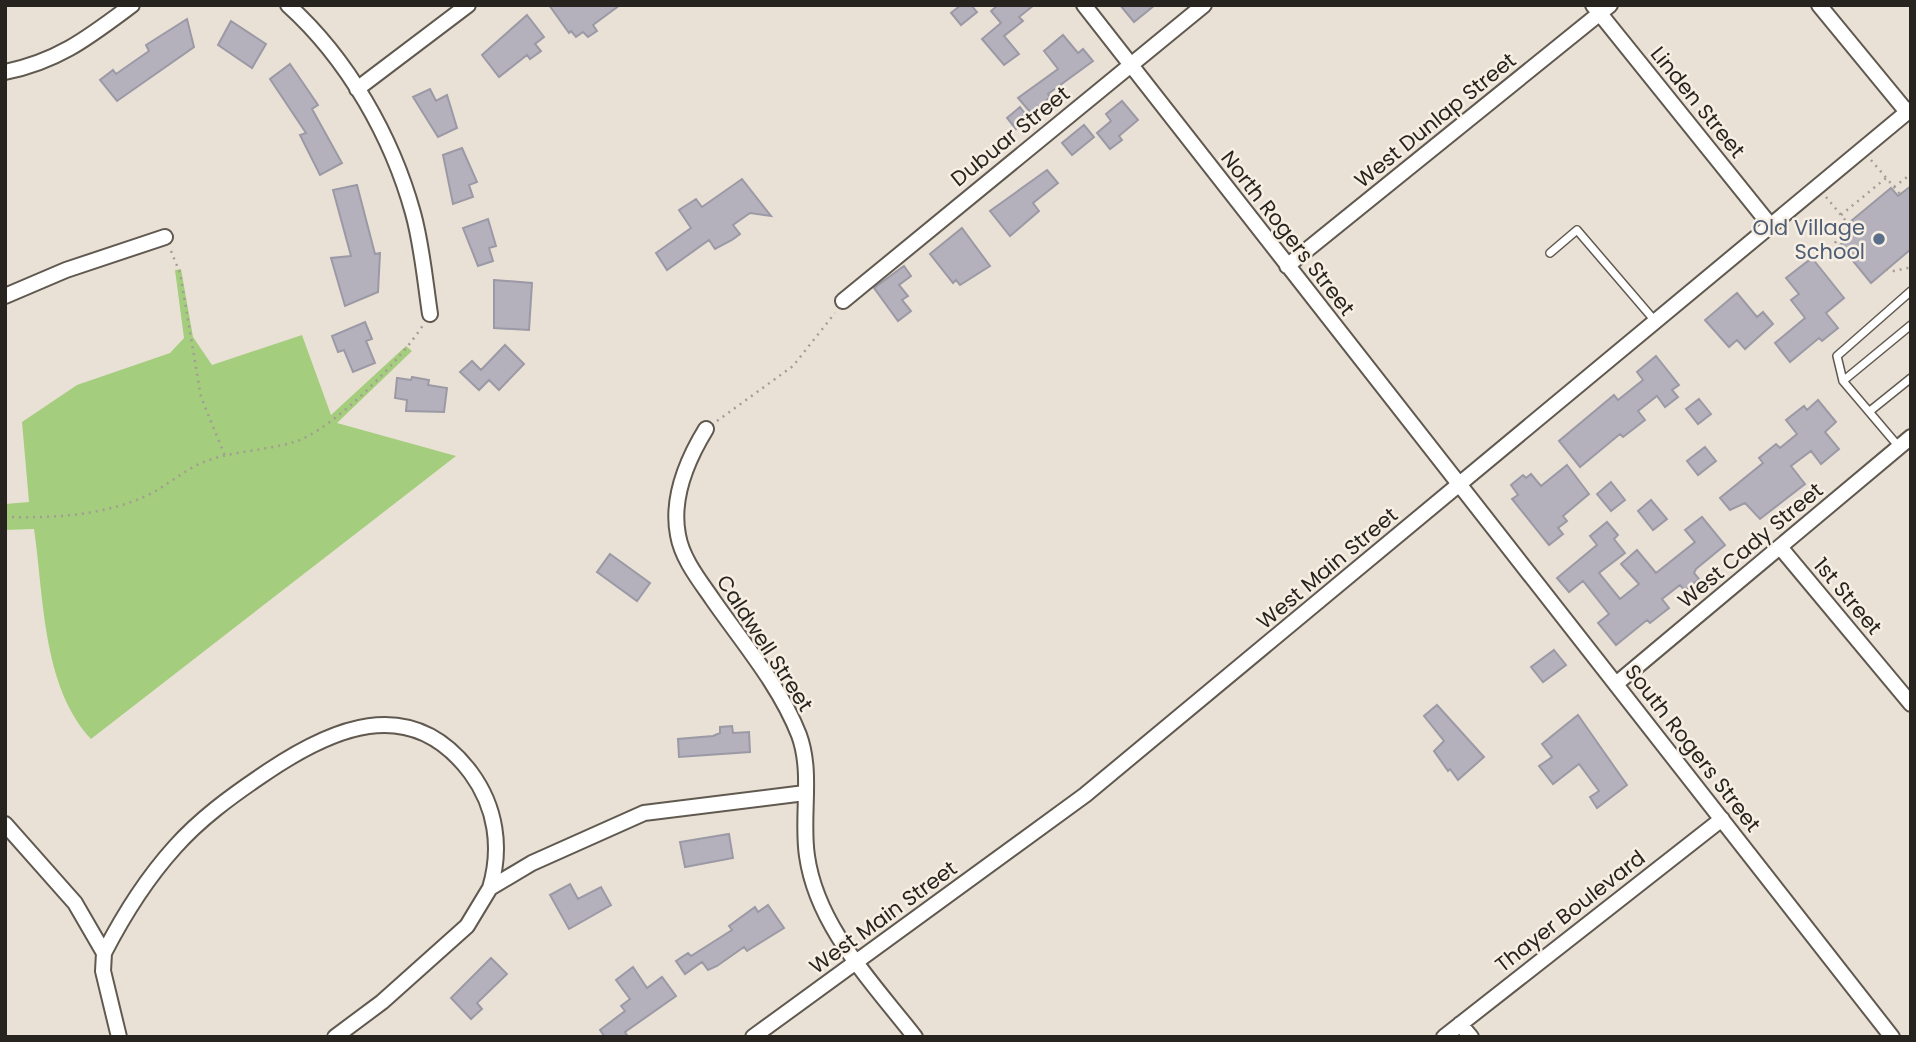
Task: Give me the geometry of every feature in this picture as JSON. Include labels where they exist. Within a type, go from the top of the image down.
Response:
[{"type":"street","points":[[5,72],[33,66],[75,48],[132,5]]},
{"type":"street","points":[[288,5],[320,38],[381,128],[402,176],[414,217],[430,314]]},
{"type":"street","points":[[357,89],[468,5]]},
{"type":"street","name":"North Rogers Street","points":[[1084,5],[1458,486]]},
{"type":"street","name":"Dubuar Street","points":[[844,301],[1204,5]]},
{"type":"street","points":[[1819,5],[1909,110]]},
{"type":"street","name":"Linden Street","points":[[1601,8],[1770,225]]},
{"type":"street","name":"West Dunlap Street","points":[[1287,267],[1601,8]]},
{"type":"street","name":"West Main Street","points":[[753,1037],[1084,795],[1909,110]]},
{"type":"street","points":[[5,296],[66,270],[165,237]]},
{"type":"street","name":"Caldwell Street","points":[[706,429],[694,449],[679,492],[677,514],[681,546],[697,577],[787,708],[804,757],[806,840],[810,873],[833,930],[915,1037]]},
{"type":"street","name":"West Cady Street","points":[[1616,684],[1911,437]]},
{"type":"street","name":"South Rogers Street","points":[[1458,486],[1892,1037]]},
{"type":"street","name":"1st Street","points":[[1780,547],[1911,704]]},
{"type":"street","points":[[119,1037],[103,971],[104,953],[160,864],[205,817],[296,752],[338,733],[373,725],[402,726],[433,737],[452,752],[474,777],[486,797],[494,823],[497,858],[490,888],[467,926],[382,1002],[335,1037]]},
{"type":"street","points":[[490,888],[532,863],[632,816],[658,810],[722,806],[806,793]]},
{"type":"street","name":"Thayer Boulevard","points":[[1444,1037],[1722,819]]},
{"type":"street","points":[[5,824],[75,903],[104,953]]},
{"type":"street","points":[[1460,1024],[1471,1037]]},
{"type":"lane","points":[[1550,253],[1577,230],[1655,321]]},
{"type":"lane","points":[[1899,447],[1843,381],[1837,356],[1911,290]]},
{"type":"lane","points":[[1843,381],[1911,325]]},
{"type":"lane","points":[[1870,411],[1911,378]]},
{"type":"path","points":[[1871,160],[1900,194]]},
{"type":"path","points":[[1894,187],[1911,174]]},
{"type":"path","points":[[1841,215],[1886,178]]},
{"type":"path","points":[[1826,197],[1856,233]]},
{"type":"path","points":[[1835,243],[1847,222]]},
{"type":"path","points":[[165,237],[180,273],[201,397],[225,457]]},
{"type":"path","points":[[1886,269],[1894,271],[1907,268],[1911,271]]},
{"type":"path","points":[[706,429],[793,366],[844,301]]},
{"type":"path","points":[[5,517],[62,517],[105,510],[149,494],[201,463],[295,442],[323,428],[407,348],[430,314]]},
{"type":"green space","points":[[181,269],[193,337],[212,365],[302,335],[331,415],[406,346],[412,351],[337,423],[456,456],[91,739],[75,718],[54,667],[34,529],[5,530],[5,504],[29,502],[22,422],[77,385],[170,353],[184,338],[175,270]]},
{"type":"building","points":[[549,5],[620,5],[593,25],[597,31],[588,37],[583,32],[576,37],[571,31],[569,33]]},
{"type":"building","points":[[961,5],[971,5],[977,12],[961,25],[951,13]]},
{"type":"building","points":[[998,5],[1034,5],[1019,17],[1023,21],[1004,36],[1019,54],[1004,65],[982,39],[1001,23],[991,11]]},
{"type":"building","points":[[1120,5],[1155,5],[1134,22]]},
{"type":"building","points":[[527,15],[544,37],[535,44],[541,51],[530,59],[527,55],[499,77],[482,55]]},
{"type":"building","points":[[187,19],[194,47],[117,101],[100,80],[113,70],[116,74],[149,51],[146,45]]},
{"type":"building","points":[[231,21],[266,44],[252,68],[218,45]]},
{"type":"building","points":[[1063,35],[1078,53],[1083,49],[1093,61],[1048,94],[1050,97],[1031,113],[1018,98],[1058,69],[1044,51]]},
{"type":"building","points":[[290,64],[318,105],[312,109],[342,163],[320,175],[300,135],[306,133],[270,79]]},
{"type":"building","points":[[430,89],[436,101],[447,95],[457,128],[438,137],[413,97]]},
{"type":"building","points":[[1122,101],[1138,120],[1119,136],[1122,140],[1110,149],[1097,133],[1111,121],[1106,114]]},
{"type":"building","points":[[1020,107],[1029,119],[1016,129],[1007,118]]},
{"type":"building","points":[[1084,125],[1094,137],[1072,155],[1062,143]]},
{"type":"building","points":[[462,148],[477,182],[469,185],[473,197],[453,204],[443,155]]},
{"type":"building","points":[[1047,170],[1058,183],[1033,203],[1039,211],[1010,236],[990,211]]},
{"type":"building","points":[[742,179],[771,216],[750,213],[733,225],[740,234],[732,240],[715,249],[709,240],[667,270],[656,253],[691,228],[679,210],[696,199],[702,207]]},
{"type":"building","points":[[357,185],[375,254],[380,253],[378,292],[345,306],[331,258],[351,256],[333,190]]},
{"type":"building","name":"Old Village School","points":[[1911,186],[1911,249],[1871,283],[1840,245],[1859,230],[1851,221],[1891,188],[1898,196]]},
{"type":"building","points":[[488,219],[496,246],[489,248],[493,261],[478,266],[463,228]]},
{"type":"building","points":[[962,228],[990,266],[960,285],[956,280],[953,283],[930,254]]},
{"type":"building","points":[[1812,258],[1844,298],[1826,313],[1838,328],[1822,341],[1819,338],[1790,362],[1775,343],[1805,318],[1791,300],[1799,294],[1786,278]]},
{"type":"building","points":[[904,266],[911,276],[899,285],[908,296],[902,300],[911,311],[898,321],[874,288]]},
{"type":"building","points":[[494,280],[532,283],[529,330],[494,328]]},
{"type":"building","points":[[1737,293],[1757,317],[1763,312],[1773,324],[1745,349],[1737,340],[1729,347],[1705,320]]},
{"type":"building","points":[[365,322],[372,339],[366,341],[375,363],[353,372],[344,350],[338,352],[332,336]]},
{"type":"building","points":[[505,345],[524,364],[499,390],[489,380],[479,390],[460,372],[472,361],[481,370]]},
{"type":"building","points":[[1656,356],[1679,385],[1672,390],[1678,397],[1665,407],[1657,396],[1638,411],[1645,420],[1623,437],[1620,434],[1580,467],[1559,441],[1614,395],[1618,400],[1643,380],[1637,372]]},
{"type":"building","points":[[412,377],[429,380],[428,385],[447,388],[444,412],[406,411],[407,400],[395,398],[397,378],[411,380]]},
{"type":"building","points":[[1699,399],[1711,414],[1698,424],[1686,409]]},
{"type":"building","points":[[1818,400],[1836,422],[1825,432],[1839,449],[1821,464],[1811,451],[1791,466],[1805,484],[1760,519],[1745,503],[1730,510],[1720,498],[1763,463],[1759,458],[1776,444],[1780,448],[1797,434],[1786,420],[1804,406],[1807,410]]},
{"type":"building","points":[[1705,447],[1716,461],[1698,475],[1687,461]]},
{"type":"building","points":[[1567,465],[1589,494],[1563,516],[1567,521],[1558,528],[1563,534],[1549,545],[1512,499],[1518,495],[1511,485],[1523,475],[1526,478],[1531,474],[1541,486]]},
{"type":"building","points":[[1611,482],[1625,500],[1611,511],[1597,494]]},
{"type":"building","points":[[1651,500],[1667,519],[1653,530],[1638,511]]},
{"type":"building","points":[[1702,517],[1725,545],[1696,569],[1694,573],[1699,579],[1685,591],[1680,585],[1662,599],[1669,608],[1650,623],[1647,620],[1616,645],[1598,623],[1609,614],[1583,581],[1569,592],[1557,578],[1597,545],[1590,536],[1607,522],[1618,535],[1614,539],[1625,553],[1599,573],[1620,599],[1639,584],[1621,564],[1637,550],[1656,573],[1695,542],[1685,530]]},
{"type":"building","points":[[610,554],[650,583],[637,601],[597,572]]},
{"type":"building","points":[[1554,650],[1566,665],[1543,682],[1531,667]]},
{"type":"building","points":[[1437,705],[1484,757],[1458,780],[1434,751],[1444,741],[1424,716]]},
{"type":"building","points":[[1578,715],[1627,785],[1597,808],[1590,797],[1599,791],[1579,764],[1553,784],[1539,766],[1552,757],[1542,744]]},
{"type":"building","points":[[732,726],[733,733],[749,732],[750,752],[679,757],[678,739],[713,736],[720,733],[720,727]]},
{"type":"building","points":[[729,834],[733,858],[685,867],[680,842]]},
{"type":"building","points":[[570,884],[578,899],[601,887],[611,905],[569,929],[550,895]]},
{"type":"building","points":[[768,905],[784,928],[747,951],[744,947],[717,966],[708,970],[702,962],[685,974],[676,961],[688,953],[691,956],[732,930],[729,926],[755,907],[758,912]]},
{"type":"building","points":[[491,958],[507,974],[477,1003],[482,1009],[471,1019],[451,998]]},
{"type":"building","points":[[633,967],[647,988],[662,977],[676,996],[625,1032],[628,1037],[605,1037],[600,1030],[625,1011],[621,1006],[630,999],[616,980]]},
{"type":"place","name":"Old Village School","points":[[1879,239]]}]
